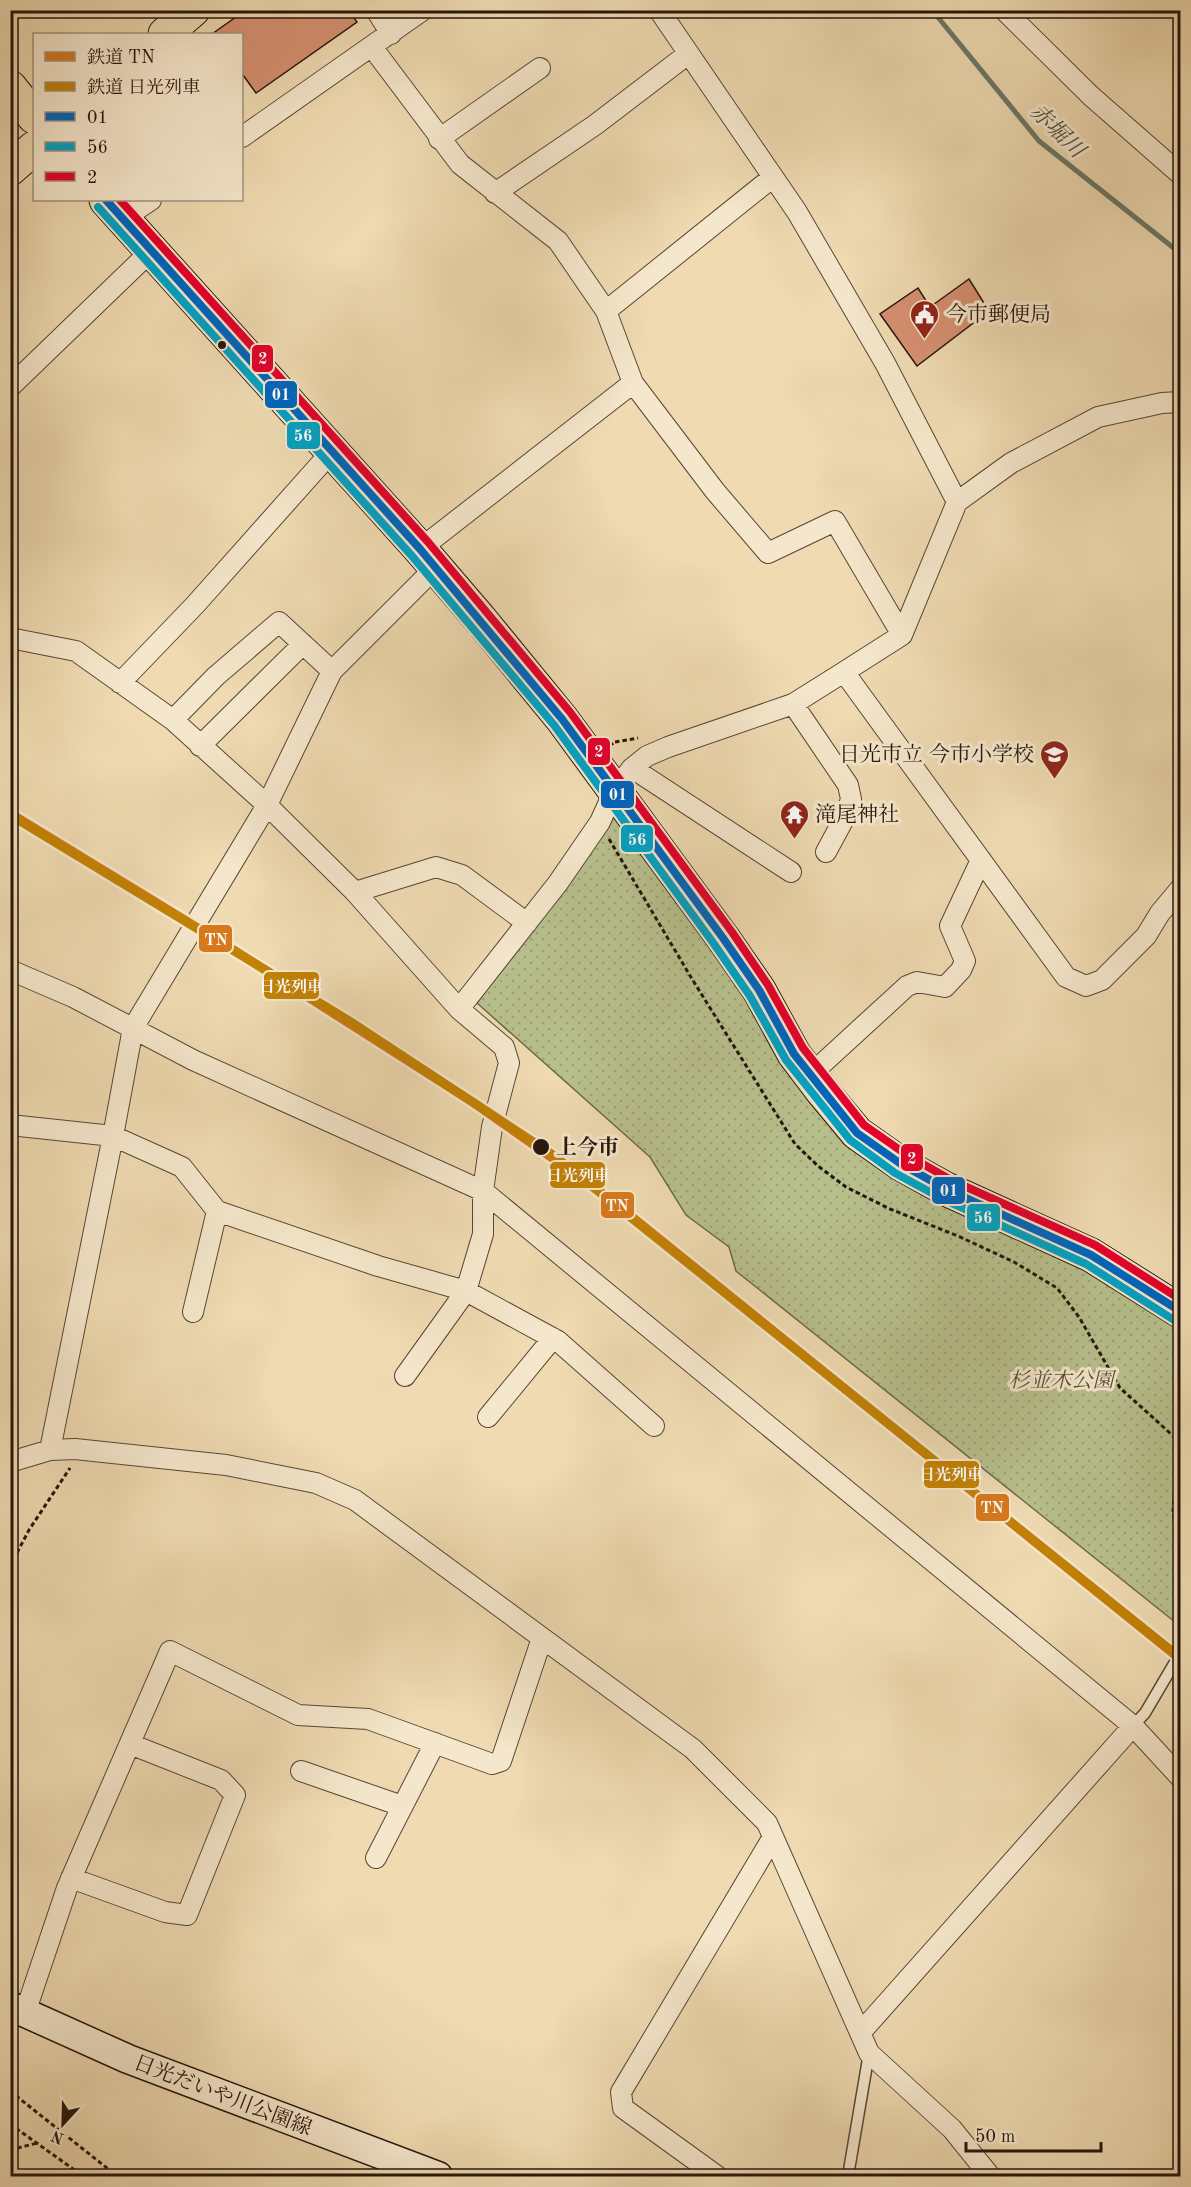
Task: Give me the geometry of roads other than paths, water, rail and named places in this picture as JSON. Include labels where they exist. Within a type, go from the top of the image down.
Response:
[{"type":"highway","points":[[166,33],[193,10]]},
{"type":"highway","points":[[10,87],[33,116]]},
{"type":"highway","points":[[10,169],[33,149]]},
{"type":"highway","points":[[115,209],[333,450],[481,620],[562,719],[623,780],[759,990],[794,1054],[857,1133],[901,1164],[946,1189],[1091,1255],[1180,1311]]},
{"type":"main road","name":"日光だいや川公園線","points":[[18,2009],[128,2059],[438,2176]]},
{"type":"street","points":[[376,10],[391,34]]},
{"type":"street","points":[[243,136],[423,10]]},
{"type":"street","points":[[659,10],[797,212],[885,363],[957,502]]},
{"type":"street","points":[[1004,10],[1091,96],[1180,174]]},
{"type":"street","points":[[372,47],[460,164],[558,241],[606,310],[633,382],[715,491],[768,553],[835,521],[902,635]]},
{"type":"street","points":[[495,193],[595,125],[688,54]]},
{"type":"street","points":[[439,139],[540,68]]},
{"type":"street","points":[[606,310],[773,177]]},
{"type":"street","points":[[115,209],[147,201]]},
{"type":"street","points":[[10,387],[152,250]]},
{"type":"street","points":[[50,1450],[133,1028],[267,806],[332,671],[427,558],[633,382]]},
{"type":"street","points":[[459,1009],[558,883],[600,822],[623,780],[647,756],[793,704],[902,635],[957,502],[1011,463],[1098,417],[1162,403],[1180,402]]},
{"type":"street","points":[[120,683],[195,605],[333,450]]},
{"type":"street","points":[[172,720],[216,676],[279,622],[332,671]]},
{"type":"street","points":[[10,635],[15,639],[76,651],[172,720],[267,806],[355,892],[459,1009],[504,1047],[509,1063],[492,1127],[483,1191],[483,1234],[466,1291],[405,1376]]},
{"type":"street","points":[[200,746],[303,644]]},
{"type":"street","points":[[844,672],[1066,976],[1086,986],[1102,980],[1146,936],[1160,913],[1180,889]]},
{"type":"street","points":[[793,704],[848,785],[851,799],[846,814],[826,852]]},
{"type":"street","points":[[623,780],[791,872]]},
{"type":"street","points":[[810,1075],[907,986],[917,982],[945,987],[961,970],[965,961],[951,926],[981,860]]},
{"type":"street","points":[[355,892],[436,867],[462,875],[526,923]]},
{"type":"street","points":[[10,970],[72,997],[193,1060],[483,1191],[1133,1726],[1180,1777]]},
{"type":"street","points":[[10,1125],[113,1136],[182,1167],[217,1210],[378,1266],[466,1291],[553,1338],[654,1426]]},
{"type":"street","points":[[193,1312],[217,1210]]},
{"type":"street","points":[[488,1417],[553,1338]]},
{"type":"street","points":[[10,1462],[50,1450],[75,1449],[226,1465],[316,1483],[355,1500],[693,1749],[766,1823],[869,2053],[952,2129],[990,2176]]},
{"type":"street","points":[[18,2009],[71,1878],[170,1651],[298,1715],[368,1719],[492,1764],[501,1761],[542,1638]]},
{"type":"street","points":[[861,2032],[1133,1726]]},
{"type":"street","points":[[376,1858],[435,1743]]},
{"type":"street","points":[[71,1878],[165,1912],[187,1915],[235,1795],[221,1780],[130,1744]]},
{"type":"street","points":[[301,1771],[402,1806]]},
{"type":"street","points":[[717,2176],[623,2108],[621,2092],[773,1837]]},
{"type":"lane","points":[[1133,1726],[1145,1713],[1178,1657],[1180,1649]]},
{"type":"lane","points":[[848,2176],[869,2053]]},
{"type":"waterway","name":"赤堀川","points":[[932,10],[1039,141],[1180,253]]},
{"type":"rail line","name":"TN","points":[[10,813],[234,950],[474,1103],[605,1195],[1180,1659]]},
{"type":"rail line","name":"日光列車","points":[[10,815],[351,1022],[553,1155],[1173,1652]]},
{"type":"place","name":"今市郵便局","points":[[925,340]]},
{"type":"place","name":"日光市立 今市小学校","points":[[1055,780]]},
{"type":"place","name":"滝尾神社","points":[[794,840]]},
{"type":"place","name":"上今市","points":[[541,1147]]},
{"type":"park label","name":"杉並木公園","points":[[1061,1380]]}]
